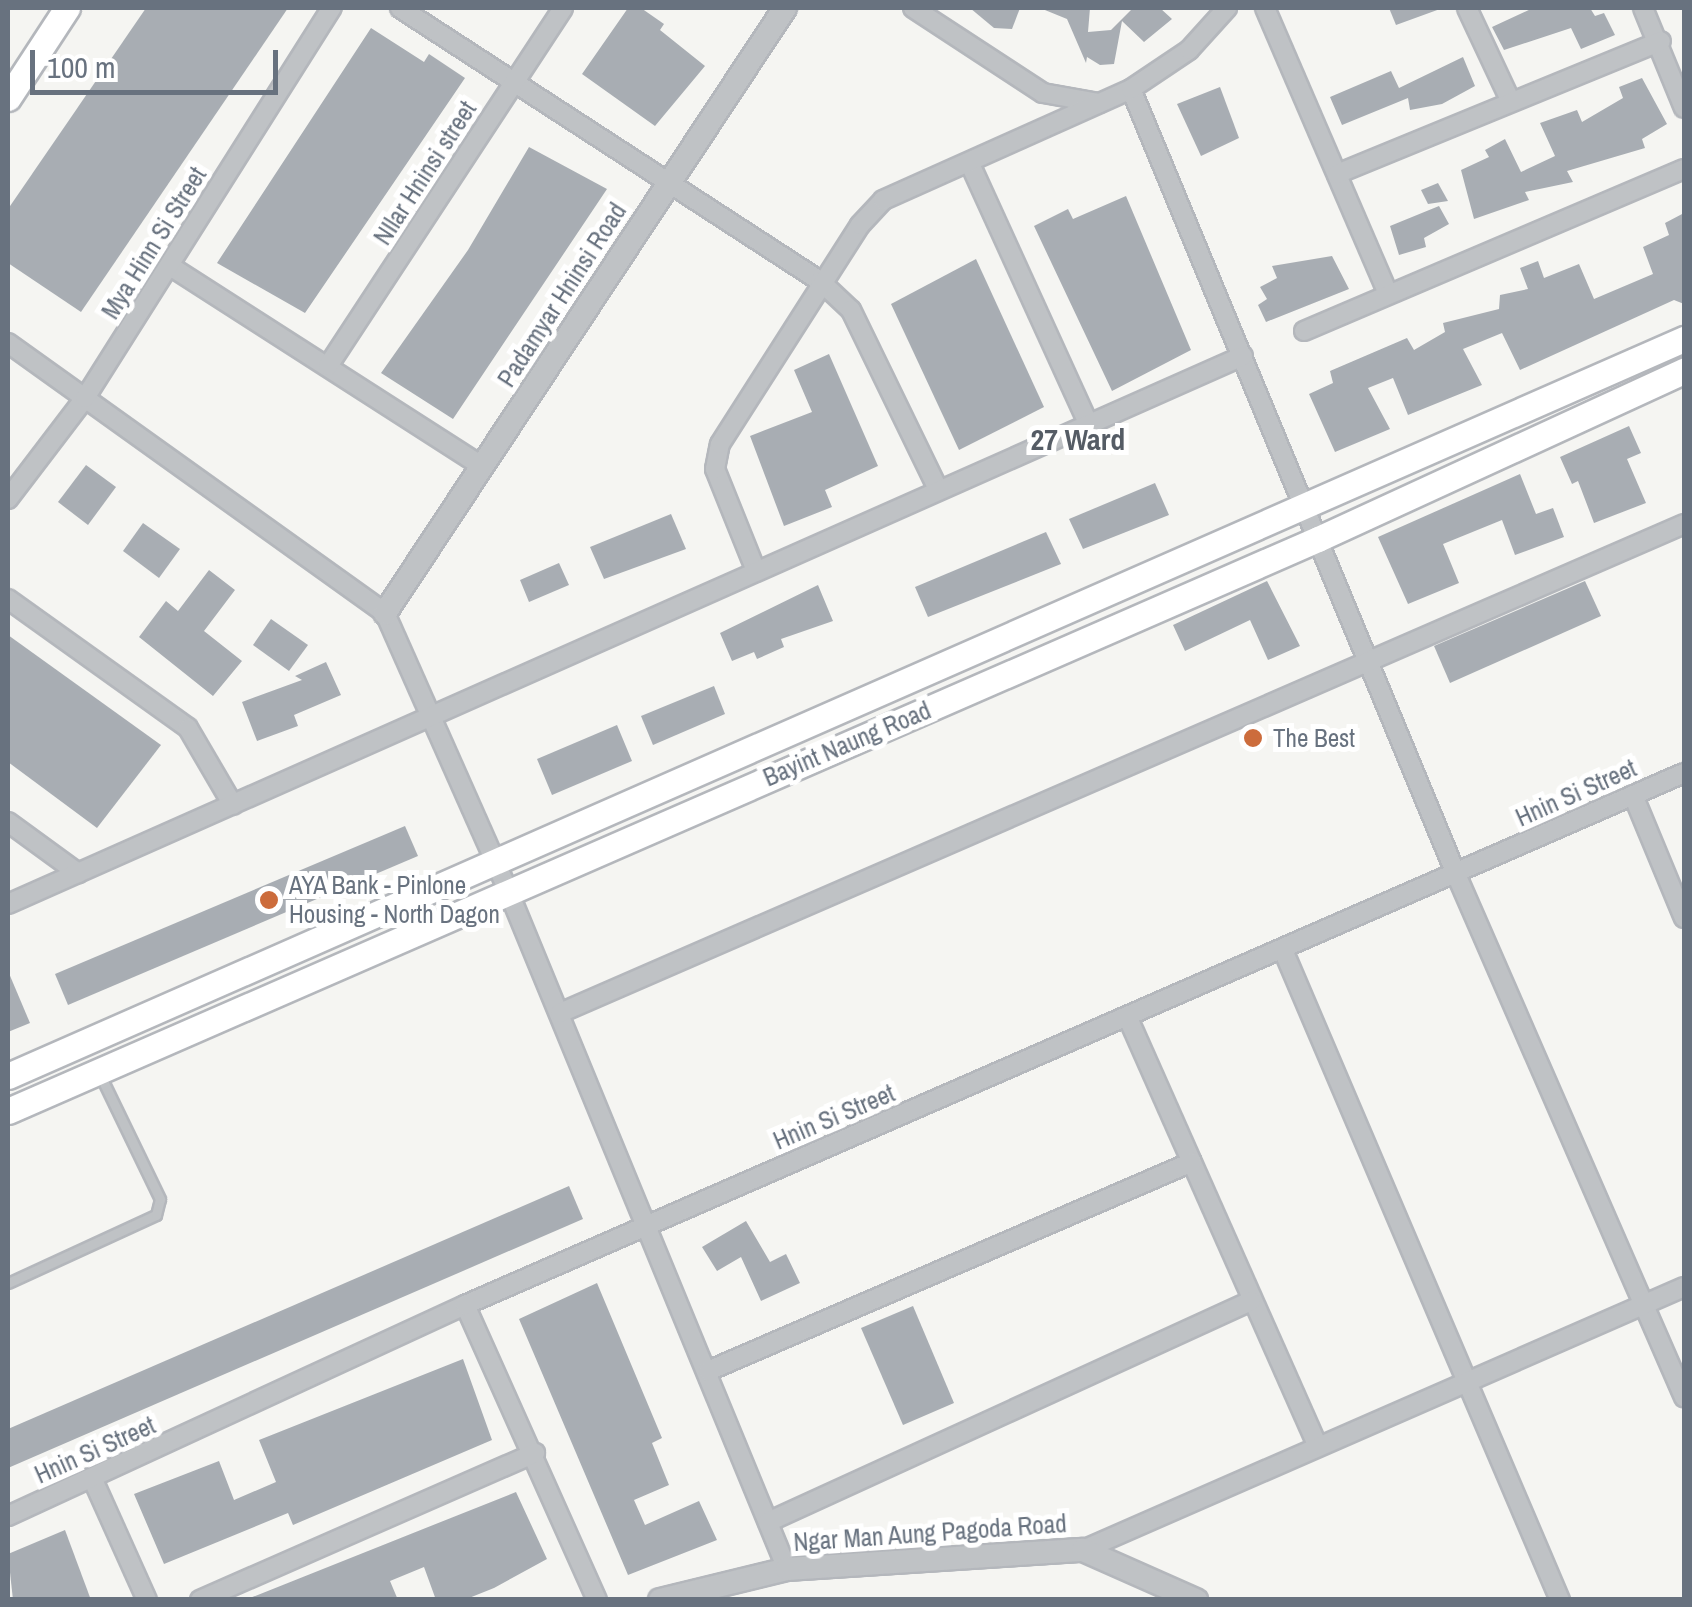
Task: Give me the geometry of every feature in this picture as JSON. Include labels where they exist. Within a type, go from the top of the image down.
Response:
[{"type":"main road","points":[[8,98],[67,8]]},
{"type":"main road","name":"Bayint Naung Road","points":[[8,1076],[1684,339]]},
{"type":"main road","name":"Bayint Naung Road","points":[[8,1111],[507,888],[1318,539],[1684,371]]},
{"type":"main road","points":[[946,662],[959,696]]},
{"type":"street","name":"Mya Hinn Si Street","points":[[8,499],[85,398],[332,8]]},
{"type":"street","points":[[400,8],[820,281],[851,310],[938,488]]},
{"type":"street","name":"NIlar Hninsi street","points":[[328,366],[563,8]]},
{"type":"street","name":"Padamyar Hninsi Road","points":[[385,613],[785,8]]},
{"type":"street","points":[[912,8],[1043,93],[1100,103]]},
{"type":"street","points":[[756,571],[714,469],[720,444],[820,281],[883,200],[1131,89],[1189,50],[1227,8]]},
{"type":"street","points":[[1265,8],[1388,294]]},
{"type":"street","points":[[1467,8],[1510,100]]},
{"type":"street","points":[[1643,8],[1661,41],[1684,108]]},
{"type":"street","points":[[1337,174],[1661,41]]},
{"type":"street","points":[[1131,89],[1371,660],[1456,874],[1684,1396]]},
{"type":"street","points":[[970,164],[1088,423]]},
{"type":"street","points":[[1304,331],[1684,169]]},
{"type":"street","points":[[170,266],[482,466]]},
{"type":"street","points":[[8,342],[385,613],[560,1013],[644,1227],[708,1371],[787,1569]]},
{"type":"street","points":[[8,904],[1242,356]]},
{"type":"street","points":[[560,1013],[1684,524]]},
{"type":"street","points":[[8,599],[188,728],[233,804]]},
{"type":"street","name":"Hnin Si Street","points":[[8,1516],[465,1305],[1684,773]]},
{"type":"street","points":[[1633,795],[1684,918]]},
{"type":"street","points":[[8,822],[78,873]]},
{"type":"street","points":[[1283,950],[1560,1600]]},
{"type":"street","points":[[1128,1018],[1318,1446]]},
{"type":"street","points":[[708,1371],[1192,1162]]},
{"type":"street","points":[[1083,1550],[1684,1287]]},
{"type":"street","points":[[768,1522],[1251,1302]]},
{"type":"street","points":[[465,1305],[535,1453],[597,1600]]},
{"type":"street","points":[[200,1600],[535,1453]]},
{"type":"street","points":[[93,1480],[146,1600]]},
{"type":"street","name":"Ngar Man Aung Pagoda Road","points":[[660,1600],[787,1569],[1083,1550],[1196,1600]]},
{"type":"lane","points":[[8,1283],[156,1215],[160,1200],[98,1070]]},
{"type":"building","points":[[146,8],[288,8],[81,312],[8,263],[8,209]]},
{"type":"building","points":[[628,8],[641,8],[664,24],[660,30],[705,66],[655,126],[582,74]]},
{"type":"building","points":[[970,8],[1020,8],[1012,29],[994,28]]},
{"type":"building","points":[[1040,8],[1090,8],[1088,32],[1111,30],[1133,8],[1160,8],[1172,19],[1144,42],[1122,21],[1114,64],[1100,65],[1087,57],[1086,63],[1067,19]]},
{"type":"building","points":[[1389,8],[1439,8],[1440,9],[1396,25]]},
{"type":"building","points":[[1533,8],[1590,8],[1595,16],[1604,13],[1615,35],[1581,49],[1571,28],[1504,50],[1492,27]]},
{"type":"building","points":[[371,28],[424,62],[429,54],[465,78],[305,313],[217,263]]},
{"type":"building","points":[[1463,57],[1475,86],[1442,104],[1410,110],[1408,98],[1342,125],[1330,97],[1391,71],[1399,88]]},
{"type":"building","points":[[1642,78],[1667,124],[1642,139],[1645,148],[1567,171],[1573,182],[1525,192],[1529,200],[1474,219],[1461,170],[1489,157],[1485,150],[1505,139],[1521,172],[1555,156],[1540,123],[1577,110],[1582,122],[1623,98],[1619,87]]},
{"type":"building","points":[[1220,87],[1239,138],[1201,156],[1177,104]]},
{"type":"building","points":[[529,147],[607,189],[453,419],[381,373],[468,250]]},
{"type":"building","points":[[1438,183],[1448,201],[1428,204],[1421,190]]},
{"type":"building","points":[[1126,196],[1191,350],[1112,391],[1034,226],[1068,209],[1073,219]]},
{"type":"building","points":[[1439,206],[1449,224],[1424,238],[1426,247],[1399,255],[1390,226]]},
{"type":"building","points":[[1684,213],[1684,304],[1674,300],[1520,370],[1502,333],[1463,349],[1482,385],[1408,415],[1393,378],[1368,388],[1390,429],[1335,452],[1309,394],[1333,383],[1330,371],[1407,338],[1414,350],[1445,332],[1443,323],[1499,309],[1500,295],[1528,289],[1520,268],[1538,261],[1544,278],[1579,264],[1594,299],[1653,274],[1643,247],[1669,235],[1665,223]]},
{"type":"building","points":[[1332,256],[1349,289],[1266,322],[1258,305],[1267,299],[1260,287],[1277,278],[1272,266]]},
{"type":"building","points":[[976,259],[1044,407],[959,450],[891,304]]},
{"type":"building","points":[[829,354],[878,466],[825,490],[832,507],[784,526],[750,436],[812,412],[794,370]]},
{"type":"building","points":[[1629,426],[1641,453],[1627,459],[1646,503],[1594,523],[1578,481],[1572,484],[1560,457]]},
{"type":"building","points":[[86,465],[116,487],[88,525],[58,502]]},
{"type":"building","points":[[1520,474],[1536,514],[1553,508],[1564,537],[1515,555],[1502,520],[1443,544],[1459,583],[1408,604],[1378,537]]},
{"type":"building","points":[[1155,483],[1169,515],[1083,549],[1069,519]]},
{"type":"building","points":[[671,514],[686,549],[604,579],[590,547]]},
{"type":"building","points":[[143,523],[180,549],[159,578],[123,551]]},
{"type":"building","points":[[1046,532],[1061,564],[928,617],[915,587]]},
{"type":"building","points":[[559,563],[569,585],[529,602],[520,580]]},
{"type":"building","points":[[209,570],[235,590],[204,631],[242,661],[213,696],[139,637],[166,601],[178,611]]},
{"type":"building","points":[[1267,581],[1300,646],[1268,660],[1250,620],[1185,651],[1173,625]]},
{"type":"building","points":[[1585,581],[1601,616],[1450,683],[1434,646]]},
{"type":"building","points":[[818,585],[833,621],[781,639],[784,647],[757,659],[754,652],[732,661],[720,633]]},
{"type":"building","points":[[271,619],[308,645],[289,671],[253,645]]},
{"type":"building","points":[[8,635],[161,745],[97,828],[8,762]]},
{"type":"building","points":[[326,662],[341,695],[294,715],[298,726],[257,741],[242,702],[302,680],[295,676]]},
{"type":"building","points":[[714,686],[725,714],[653,745],[641,716]]},
{"type":"building","points":[[617,725],[632,761],[552,795],[537,759]]},
{"type":"building","points":[[405,826],[418,856],[68,1005],[55,974]]},
{"type":"building","points":[[8,971],[30,1023],[8,1032]]},
{"type":"building","points":[[569,1186],[583,1219],[8,1468],[8,1429]]},
{"type":"building","points":[[746,1221],[770,1262],[786,1254],[800,1283],[761,1301],[741,1257],[717,1271],[702,1247]]},
{"type":"building","points":[[597,1283],[662,1438],[652,1443],[669,1485],[634,1500],[645,1525],[699,1501],[717,1540],[628,1575],[519,1319]]},
{"type":"building","points":[[913,1306],[954,1403],[903,1425],[861,1328]]},
{"type":"building","points":[[463,1359],[492,1440],[293,1525],[288,1513],[164,1564],[134,1494],[219,1461],[234,1500],[276,1482],[259,1440]]},
{"type":"building","points":[[516,1492],[547,1559],[464,1600],[436,1600],[424,1567],[390,1581],[398,1600],[245,1600]]},
{"type":"building","points":[[65,1530],[91,1600],[13,1600],[8,1554]]},
{"type":"place","name":"The Best","points":[[1253,738]]},
{"type":"place","name":"AYA Bank - Pinlone Housing - North Dagon","points":[[269,900]]},
{"type":"district","name":"27 Ward","points":[[1078,439]]}]
